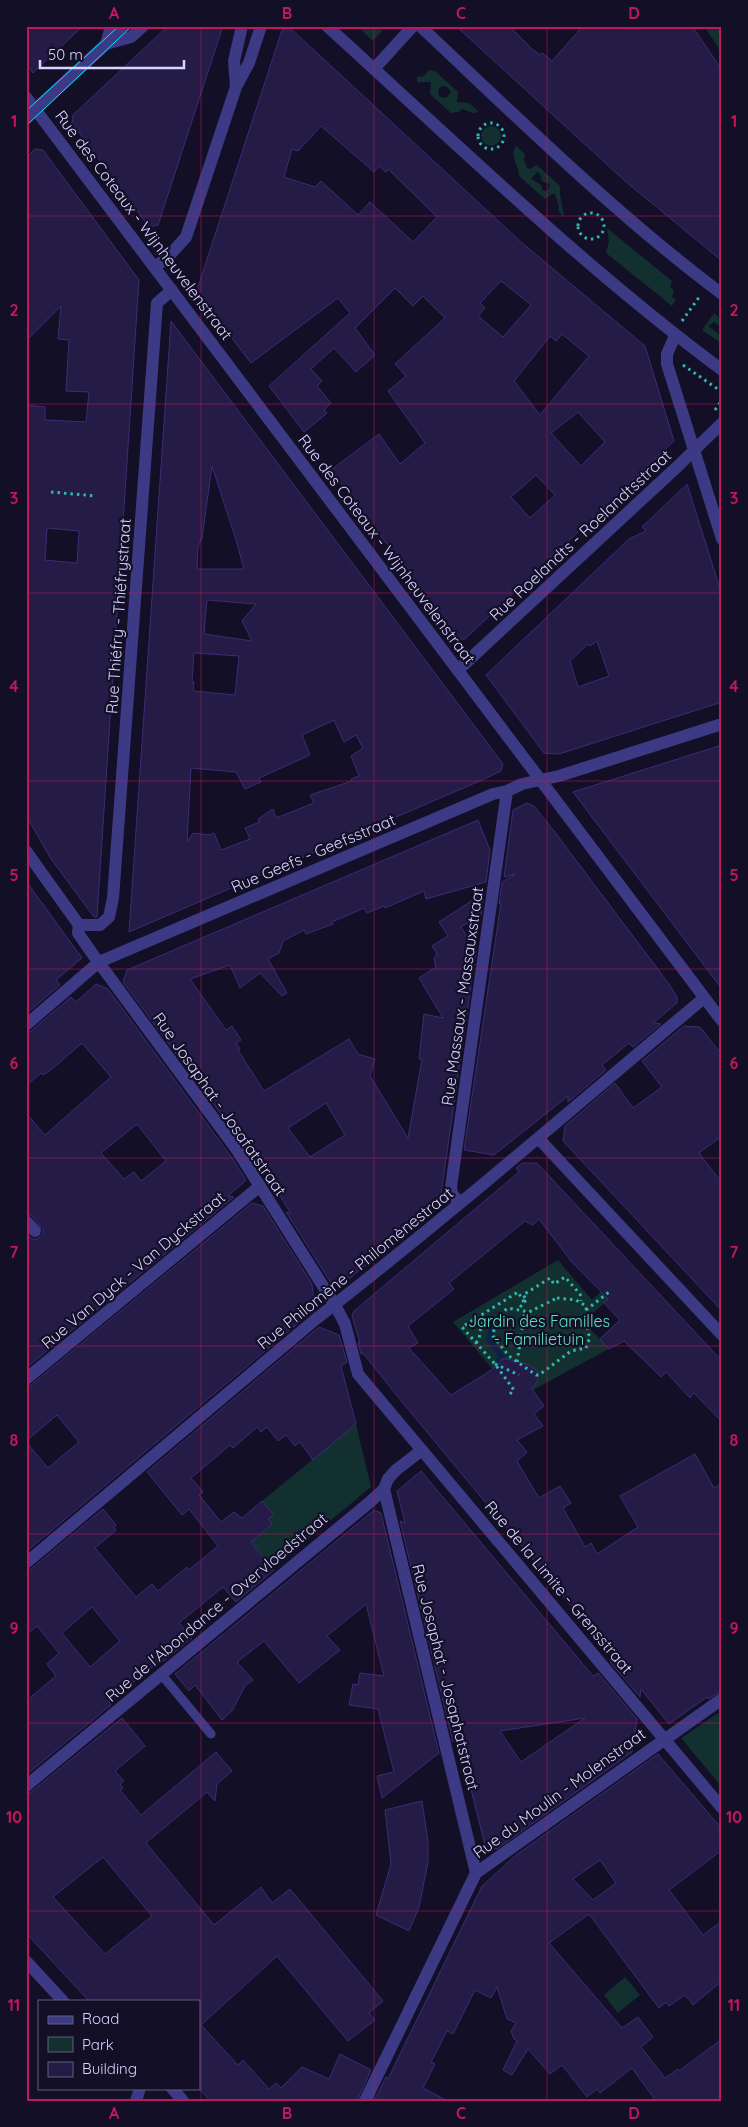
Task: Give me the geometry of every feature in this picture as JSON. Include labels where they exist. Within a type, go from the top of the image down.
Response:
[{"type":"street","points":[[106,44],[110,26]]},
{"type":"street","points":[[26,118],[106,44],[132,37],[143,26]]},
{"type":"street","points":[[236,87],[234,61],[242,26]]},
{"type":"street","points":[[155,267],[168,257],[186,237],[236,87],[249,63],[261,26]]},
{"type":"street","points":[[327,26],[591,266],[675,336],[722,370]]},
{"type":"street","points":[[374,69],[414,26]]},
{"type":"street","points":[[420,26],[574,171],[639,228],[722,294]]},
{"type":"street","name":"Rue des Coteaux - Wijnheuvelenstraat","points":[[26,97],[722,1021]]},
{"type":"street","name":"Rue Thiéfry - Thiéfrystraat","points":[[79,925],[100,925],[109,917],[113,898],[158,303],[172,290]]},
{"type":"street","points":[[675,336],[667,354],[667,364],[722,539]]},
{"type":"street","name":"Rue Roelandts - Roelandtsstraat","points":[[458,670],[722,423]]},
{"type":"street","name":"Rue Geefs - Geefsstraat","points":[[26,1025],[99,962],[484,798],[522,784],[541,780],[722,724]]},
{"type":"street","name":"Rue Massaux - Massauxstraat","points":[[460,1203],[452,1194],[451,1188],[507,791]]},
{"type":"street","name":"Rue Josaphat - Josafatstraat","points":[[26,851],[79,925],[78,933],[260,1186],[335,1304],[345,1324],[358,1374],[370,1387]]},
{"type":"street","name":"Rue Philomène - Philomènestraat","points":[[26,1563],[704,998]]},
{"type":"street","points":[[538,1138],[722,1335]]},
{"type":"street","name":"Rue Van Dyck - Van Dyckstraat","points":[[26,1379],[260,1186]]},
{"type":"street","name":"Rue de la Limite - Grensstraat","points":[[370,1387],[722,1808]]},
{"type":"street","name":"Rue de l'Abondance - Overvloedstraat","points":[[26,1786],[384,1489],[388,1478],[422,1450]]},
{"type":"street","name":"Rue Josaphat - Josaphatstraat","points":[[384,1489],[476,1873]]},
{"type":"street","name":"Rue du Moulin - Molenstraat","points":[[366,2101],[476,1873],[722,1699]]},
{"type":"street","points":[[26,1961],[62,2000]]},
{"type":"street","points":[[174,2090],[183,2101]]},
{"type":"lane","points":[[106,44],[125,26]]},
{"type":"lane","points":[[161,1674],[211,1734]]},
{"type":"path","points":[[489,124],[500,127],[504,137],[501,144],[494,148],[484,146],[479,138],[482,127],[489,124]]},
{"type":"path","points":[[596,214],[602,220],[603,230],[598,237],[588,239],[578,231],[578,223],[583,215],[596,214]]},
{"type":"path","points":[[683,319],[699,298]]},
{"type":"path","points":[[683,364],[722,392]]},
{"type":"path","points":[[51,492],[96,496]]},
{"type":"path","points":[[518,1310],[527,1300],[523,1295],[550,1278],[554,1284],[565,1277],[580,1294],[581,1301],[586,1306],[590,1337],[586,1348],[571,1351],[539,1375],[532,1373],[517,1363],[493,1336],[496,1317],[508,1308],[518,1310],[525,1311],[529,1312],[558,1298],[581,1301]]},
{"type":"path","points":[[510,1394],[514,1390],[495,1364],[462,1327],[518,1292],[524,1302]]},
{"type":"path","points":[[586,1310],[609,1292]]},
{"type":"path","points":[[517,1363],[525,1311]]},
{"type":"path","points":[[476,1343],[479,1339],[483,1313]]},
{"type":"path","points":[[495,1364],[519,1374]]},
{"type":"green space","points":[[357,26],[377,26],[384,29],[373,41]]},
{"type":"green space","points":[[704,26],[722,26],[722,53]]},
{"type":"green space","points":[[429,70],[435,71],[458,92],[457,102],[469,103],[479,112],[473,113],[462,109],[459,112],[451,113],[430,94],[431,82],[417,82],[417,77],[424,76]],"holes":[[[447,87],[451,92],[446,98],[440,97],[438,94],[439,88]]]},
{"type":"green space","points":[[491,126],[498,129],[501,136],[498,143],[491,146],[484,143],[481,136],[484,129]]},
{"type":"green space","points":[[516,146],[525,154],[524,159],[527,168],[530,169],[537,165],[560,186],[564,217],[558,211],[559,207],[555,194],[545,199],[519,176],[514,150]],"holes":[[[537,172],[540,174],[542,181],[550,184],[547,191],[543,191],[541,185],[531,179]]]},
{"type":"green space","points":[[607,228],[672,281],[670,286],[674,291],[672,297],[676,300],[672,306],[606,253],[609,241]]},
{"type":"green space","points":[[714,313],[722,320],[722,328],[714,322],[708,326],[719,334],[722,344],[702,330]]},
{"type":"green space","name":"Jardin des Familles - Familietuin","points":[[558,1260],[592,1300],[605,1288],[612,1296],[591,1315],[591,1330],[600,1339],[614,1326],[625,1340],[522,1396],[506,1385],[453,1322]]},
{"type":"green space","points":[[356,1424],[371,1487],[273,1568],[259,1551],[243,1548],[272,1524],[268,1519],[273,1514],[262,1501]]},
{"type":"green space","points":[[718,1713],[722,1718],[722,1787],[681,1738]]},
{"type":"green space","points":[[625,1977],[640,1995],[618,2013],[604,1995]]},
{"type":"building","points":[[26,26],[83,26],[33,73],[26,64]]},
{"type":"building","points":[[168,26],[223,26],[158,225],[149,227],[72,123],[73,115]]},
{"type":"building","points":[[456,26],[513,26],[513,30],[532,49],[540,55],[542,53],[552,61],[583,26],[692,26],[722,70],[722,261],[625,181]]},
{"type":"building","points":[[290,28],[521,242],[645,346],[674,441],[465,639],[458,639],[331,470],[379,434],[400,464],[425,443],[388,391],[406,376],[395,364],[445,318],[423,296],[413,306],[395,288],[355,328],[375,355],[356,372],[334,348],[311,369],[322,381],[317,386],[331,403],[324,410],[327,413],[304,432],[269,386],[350,313],[338,298],[251,363],[198,294],[198,287],[282,30]],"holes":[[[321,126],[374,172],[379,166],[386,172],[388,169],[437,217],[413,242],[370,202],[358,215],[321,181],[315,187],[284,177],[292,149],[298,151]],[[501,281],[531,305],[503,337],[478,316],[485,308],[480,303]],[[562,334],[589,356],[540,415],[514,381],[550,336],[556,341]],[[578,412],[605,442],[581,466],[551,433]],[[536,475],[555,495],[530,518],[511,497]]]},
{"type":"building","points":[[35,149],[43,150],[139,280],[97,917],[94,917],[51,859],[26,815],[26,405],[45,407],[45,420],[86,422],[89,392],[66,391],[69,340],[58,339],[61,306],[26,341],[26,158]],"holes":[[[47,528],[79,531],[77,563],[45,560]]]},
{"type":"building","points":[[171,321],[503,764],[501,771],[482,780],[129,932]],"holes":[[[212,466],[244,569],[197,569],[198,547],[202,538]],[[207,600],[256,604],[242,621],[252,641],[204,634]],[[194,653],[239,656],[235,695],[193,691],[194,682],[192,682]],[[334,720],[344,742],[356,735],[363,748],[351,756],[359,776],[351,779],[352,781],[310,795],[314,803],[276,818],[273,809],[258,819],[260,822],[245,828],[250,839],[221,850],[214,833],[209,835],[193,833],[187,842],[191,768],[236,772],[245,789],[261,782],[259,778],[310,755],[302,735]]]},
{"type":"building","points":[[687,484],[722,595],[722,702],[559,754],[544,753],[486,675],[629,539],[646,531],[642,527]],"holes":[[[597,641],[609,676],[578,687],[570,661],[588,644],[590,646]]]},
{"type":"building","points":[[722,745],[722,989],[573,792]]},
{"type":"building","points":[[527,803],[534,806],[554,831],[669,984],[677,997],[677,1003],[653,1023],[661,1024],[633,1047],[629,1043],[602,1065],[606,1070],[568,1102],[568,1096],[494,1155],[464,1150],[501,903],[499,904],[502,882],[515,874],[504,877],[513,810]]},
{"type":"building","points":[[478,820],[490,850],[486,882],[426,899],[424,891],[385,908],[384,906],[367,913],[364,908],[332,922],[333,924],[306,934],[304,930],[283,941],[279,953],[268,959],[287,993],[282,996],[260,973],[240,988],[230,965],[190,979],[226,1030],[232,1026],[241,1040],[236,1043],[240,1049],[238,1050],[264,1091],[349,1039],[358,1054],[375,1059],[370,1076],[408,1138],[422,1059],[419,1059],[424,1014],[443,1018],[419,978],[436,967],[434,959],[437,954],[432,946],[448,936],[439,922],[484,893],[481,915],[461,927],[476,951],[440,1201],[341,1286],[331,1283],[286,1212],[291,1214],[272,1182],[262,1168],[259,1170],[244,1145],[123,982],[127,970]],"holes":[[[326,1103],[345,1135],[310,1157],[288,1128]]]},
{"type":"building","points":[[26,881],[82,958],[56,980],[60,985],[26,1014]]},
{"type":"building","points":[[96,984],[108,989],[230,1155],[246,1180],[228,1196],[234,1197],[26,1368],[26,1233],[32,1239],[37,1239],[43,1234],[43,1230],[32,1216],[26,1213],[26,1113],[45,1135],[111,1077],[82,1043],[52,1069],[43,1075],[41,1073],[26,1086],[26,1033],[31,1031],[71,997],[76,1002]],"holes":[[[137,1124],[166,1161],[141,1181],[134,1172],[124,1179],[101,1153]]]},
{"type":"building","points":[[684,1026],[700,1027],[722,1055],[722,1136],[699,1153],[722,1183],[722,1311],[563,1141],[565,1126],[615,1083],[633,1108],[662,1087],[642,1061]]},
{"type":"building","points":[[522,1163],[537,1163],[722,1361],[722,1422],[694,1393],[690,1398],[666,1372],[661,1377],[624,1341],[609,1349],[600,1339],[620,1320],[604,1303],[608,1299],[571,1261],[539,1219],[533,1225],[525,1221],[449,1283],[454,1289],[408,1326],[418,1343],[409,1348],[451,1395],[490,1371],[502,1359],[529,1365],[538,1372],[538,1380],[532,1389],[544,1406],[534,1414],[543,1426],[517,1440],[527,1452],[517,1461],[539,1498],[560,1486],[571,1503],[563,1508],[585,1547],[591,1543],[597,1554],[638,1527],[620,1496],[695,1454],[714,1488],[722,1483],[722,1691],[708,1699],[707,1697],[669,1724],[641,1689],[640,1697],[610,1662],[615,1659],[363,1353],[361,1354],[358,1342],[360,1343],[352,1316],[354,1311],[519,1172],[516,1168]]},
{"type":"building","points":[[252,1203],[263,1206],[312,1284],[315,1309],[26,1552],[26,1442],[48,1468],[79,1442],[57,1415],[26,1441],[26,1387],[31,1385]]},
{"type":"building","points":[[319,1327],[339,1335],[347,1362],[341,1366],[356,1424],[313,1460],[300,1442],[295,1446],[286,1435],[278,1441],[267,1427],[261,1432],[257,1427],[233,1448],[230,1445],[191,1478],[203,1492],[199,1495],[221,1522],[234,1512],[242,1518],[262,1501],[274,1515],[268,1519],[272,1524],[251,1542],[274,1570],[236,1602],[223,1587],[179,1623],[192,1638],[109,1702],[111,1705],[26,1775],[26,1701],[56,1676],[47,1664],[59,1653],[37,1626],[26,1635],[26,1571],[31,1569],[103,1509],[116,1525],[114,1527],[116,1530],[95,1548],[136,1597],[152,1584],[158,1591],[187,1567],[189,1570],[218,1546],[189,1509],[182,1515],[147,1472]],"holes":[[[92,1607],[120,1641],[90,1667],[62,1633]]]},
{"type":"building","points":[[421,1471],[593,1676],[598,1673],[637,1719],[632,1752],[497,1849],[485,1845],[458,1738],[453,1742],[400,1521],[405,1523],[397,1491]],"holes":[[[585,1718],[521,1762],[500,1731]]]},
{"type":"building","points":[[374,1510],[381,1513],[439,1753],[382,1798],[377,1776],[394,1772],[378,1709],[349,1705],[353,1684],[358,1685],[360,1673],[384,1676],[366,1604],[327,1636],[340,1650],[299,1683],[264,1641],[237,1662],[253,1680],[245,1686],[232,1711],[222,1720],[195,1685],[189,1691],[175,1674]]},
{"type":"building","points":[[122,1718],[145,1746],[115,1771],[124,1781],[120,1784],[123,1788],[120,1790],[141,1815],[216,1752],[232,1771],[217,1784],[215,1801],[207,1792],[146,1843],[214,1925],[261,1887],[272,1903],[290,1889],[383,2001],[369,2013],[375,2020],[348,2041],[277,1956],[201,2025],[238,2065],[243,2060],[269,2089],[276,2083],[281,2088],[302,2067],[329,2079],[340,2054],[371,2070],[357,2101],[210,2101],[200,2089],[200,2000],[88,2000],[26,1933],[26,1794],[31,1792]],"holes":[[[103,1857],[152,1916],[105,1954],[53,1897]]]},
{"type":"building","points":[[658,1754],[722,1829],[722,1850],[669,1890],[703,1935],[722,1921],[722,1981],[693,2005],[685,1995],[669,2006],[666,2002],[659,2008],[589,1914],[549,1943],[622,2028],[638,2017],[653,2037],[641,2047],[665,2078],[678,2069],[679,2071],[722,2039],[722,2101],[656,2101],[632,2068],[600,2093],[597,2089],[587,2097],[562,2065],[550,2074],[528,2049],[512,2075],[503,2070],[517,2041],[514,2039],[511,2031],[516,2023],[507,2019],[497,1987],[491,1998],[475,1990],[453,2034],[447,2031],[431,2062],[435,2064],[423,2088],[448,2101],[374,2101],[386,2077],[388,2079],[482,1886],[516,1855]],"holes":[[[600,1860],[616,1883],[593,1900],[573,1879]]]},
{"type":"building","points":[[422,1801],[428,1842],[428,1862],[419,1907],[409,1931],[376,1915],[391,1864],[385,1810]]},
{"type":"waterway","points":[[492,1326],[489,1340],[502,1357],[499,1360]]},
{"type":"tram line","points":[[26,111],[119,26]]},
{"type":"tram line","points":[[26,126],[132,26]]}]
